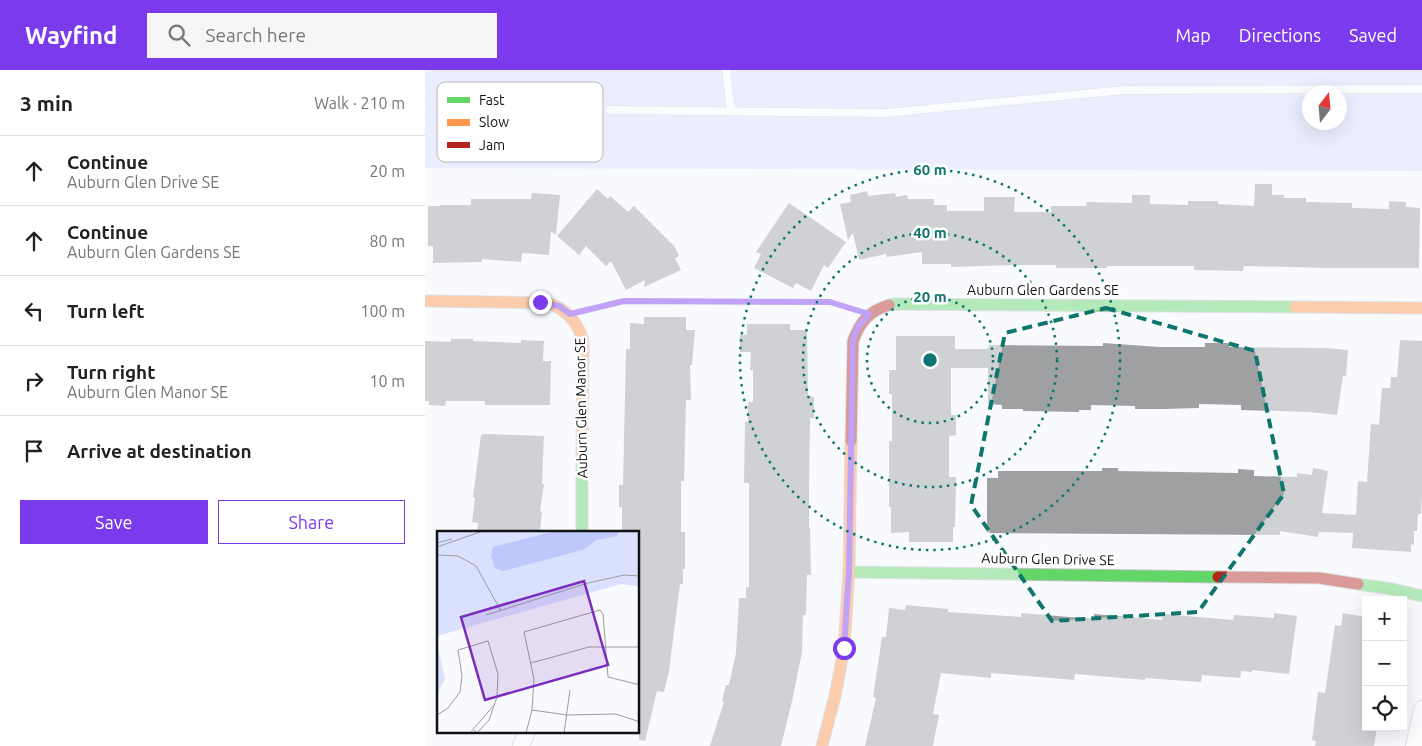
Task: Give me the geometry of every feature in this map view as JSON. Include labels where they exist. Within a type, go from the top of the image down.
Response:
[{"type":"street","points":[[425,301],[540,302],[559,306],[570,314]]},
{"type":"street","name":"Auburn Glen Gardens SE","points":[[869,314],[876,309],[896,304],[1422,308]]},
{"type":"street","name":"Auburn Glen Manor SE","points":[[570,314],[577,324],[583,341],[582,531]]},
{"type":"street","points":[[822,746],[835,696],[844,648],[849,572],[853,341],[857,328],[869,314]]},
{"type":"street","name":"Auburn Glen Drive SE","points":[[849,572],[1319,578],[1392,589],[1422,596]]},
{"type":"street","points":[[1414,746],[1422,709]]},
{"type":"street","points":[[521,746],[526,734]]},
{"type":"lane","points":[[726,70],[731,111]]},
{"type":"lane","points":[[610,110],[886,113],[1123,90],[1422,88]]},
{"type":"path","points":[[570,314],[624,301],[830,302],[869,314]]},
{"type":"highlighted area","points":[[1106,308],[1255,351],[1284,494],[1198,612],[1052,621],[971,505],[1005,333]]},
{"type":"shaded area","points":[[425,70],[1422,70],[1422,171],[425,168]]},
{"type":"building","points":[[1255,184],[1272,184],[1272,195],[1284,195],[1284,198],[1306,198],[1306,202],[1352,203],[1352,208],[1389,209],[1389,201],[1406,202],[1406,207],[1420,208],[1419,268],[1244,266],[1243,271],[1194,270],[1194,266],[1056,268],[1056,265],[1014,265],[951,267],[951,264],[922,264],[922,252],[887,257],[886,254],[859,260],[853,233],[848,240],[840,204],[851,202],[850,195],[867,191],[868,196],[895,193],[896,197],[907,195],[908,199],[934,199],[934,205],[947,205],[947,211],[984,211],[984,197],[1015,197],[1014,212],[1051,212],[1051,206],[1086,206],[1087,202],[1132,203],[1132,195],[1150,195],[1150,204],[1188,205],[1188,201],[1218,201],[1218,204],[1254,206]]},
{"type":"building","points":[[597,189],[608,199],[610,196],[628,212],[634,206],[675,247],[679,256],[675,258],[681,270],[644,287],[645,280],[626,290],[611,261],[606,266],[586,246],[579,255],[557,236]]},
{"type":"building","points":[[532,193],[560,195],[556,235],[551,231],[549,255],[522,253],[521,262],[482,259],[482,262],[433,263],[433,246],[428,246],[428,206],[471,205],[471,199],[531,199]]},
{"type":"building","points":[[789,203],[846,242],[828,268],[824,265],[811,291],[796,283],[793,288],[754,268],[761,254],[756,252]]},
{"type":"building","points":[[644,317],[686,317],[686,330],[695,330],[692,365],[690,365],[691,400],[686,400],[684,481],[681,481],[681,532],[685,532],[685,569],[683,569],[683,584],[680,584],[669,671],[664,692],[657,691],[645,741],[639,740],[640,531],[622,531],[622,507],[619,507],[619,485],[623,485],[626,349],[630,349],[630,323],[644,324]]},
{"type":"building","points":[[747,324],[790,324],[790,330],[807,330],[808,396],[814,397],[814,418],[810,418],[809,528],[811,575],[807,575],[806,615],[803,615],[802,652],[781,746],[710,746],[724,702],[722,701],[726,685],[729,685],[736,653],[739,598],[746,598],[746,587],[749,587],[749,483],[744,483],[745,422],[748,422],[748,402],[753,402],[753,370],[750,370],[751,352],[740,352],[740,335],[747,335]]},
{"type":"building","points":[[896,336],[955,336],[955,349],[988,349],[989,345],[1103,346],[1103,343],[1159,347],[1205,347],[1205,343],[1229,343],[1229,347],[1348,350],[1346,376],[1343,376],[1337,415],[1309,412],[1241,410],[1241,405],[1199,404],[1199,408],[1163,409],[1135,409],[1135,406],[1091,405],[1091,410],[1079,410],[1079,412],[1002,409],[1002,405],[988,404],[988,368],[951,368],[951,415],[956,415],[956,435],[949,436],[949,477],[956,477],[953,542],[909,542],[909,532],[891,533],[891,507],[889,507],[889,441],[892,441],[892,394],[889,394],[889,370],[896,370]]},
{"type":"building","points":[[451,339],[521,343],[521,340],[544,341],[543,361],[551,361],[550,405],[485,405],[485,401],[446,401],[445,406],[429,405],[429,401],[425,401],[425,341],[451,342]]},
{"type":"building","points":[[1400,340],[1422,341],[1421,514],[1418,514],[1417,531],[1414,531],[1414,545],[1411,544],[1411,552],[1352,548],[1353,533],[1319,532],[1318,537],[1280,531],[1280,535],[987,533],[987,478],[998,478],[998,471],[1102,471],[1102,468],[1118,468],[1118,471],[1238,473],[1238,469],[1254,470],[1254,476],[1297,477],[1297,473],[1312,475],[1313,468],[1328,471],[1322,513],[1356,515],[1358,481],[1367,482],[1371,424],[1379,425],[1382,388],[1390,388],[1391,377],[1397,377]]},
{"type":"building","points":[[481,435],[544,436],[542,484],[544,484],[540,511],[542,512],[540,531],[477,531],[478,523],[472,522],[475,498],[473,497]]},
{"type":"building","points":[[906,605],[948,609],[948,612],[1021,617],[1021,613],[1094,619],[1094,614],[1162,620],[1163,614],[1233,620],[1234,615],[1274,618],[1274,613],[1297,616],[1289,674],[1252,670],[1252,672],[1241,671],[1240,678],[1202,675],[1201,682],[1145,678],[1145,680],[1075,674],[1074,680],[991,673],[991,678],[941,673],[933,714],[939,715],[933,746],[865,746],[876,698],[873,697],[882,637],[886,637],[889,608],[905,610]]},
{"type":"building","points":[[1343,613],[1362,616],[1362,731],[1376,731],[1374,746],[1315,746],[1316,741],[1312,740],[1318,692],[1325,693],[1335,625],[1341,626]]},
{"type":"traffic: fast","points":[[889,305],[1295,307]]},
{"type":"traffic: fast","points":[[582,457],[582,531]]},
{"type":"traffic: fast","points":[[849,572],[1218,577]]},
{"type":"traffic: fast","points":[[1358,584],[1422,596]]},
{"type":"traffic: slow","points":[[425,301],[549,303],[571,317],[583,341],[582,457]]},
{"type":"traffic: slow","points":[[1295,307],[1422,308]]},
{"type":"traffic: slow","points":[[822,746],[835,696],[844,648],[849,572],[851,441]]},
{"type":"traffic: jam","points":[[851,441],[853,341],[866,318],[876,310],[889,305]]},
{"type":"traffic: jam","points":[[1218,577],[1319,578],[1358,584]]},
{"type":"route","points":[[540,302],[549,302],[559,306],[570,314],[624,301],[830,302],[869,314],[862,319],[853,341],[849,572],[844,648]]}]
